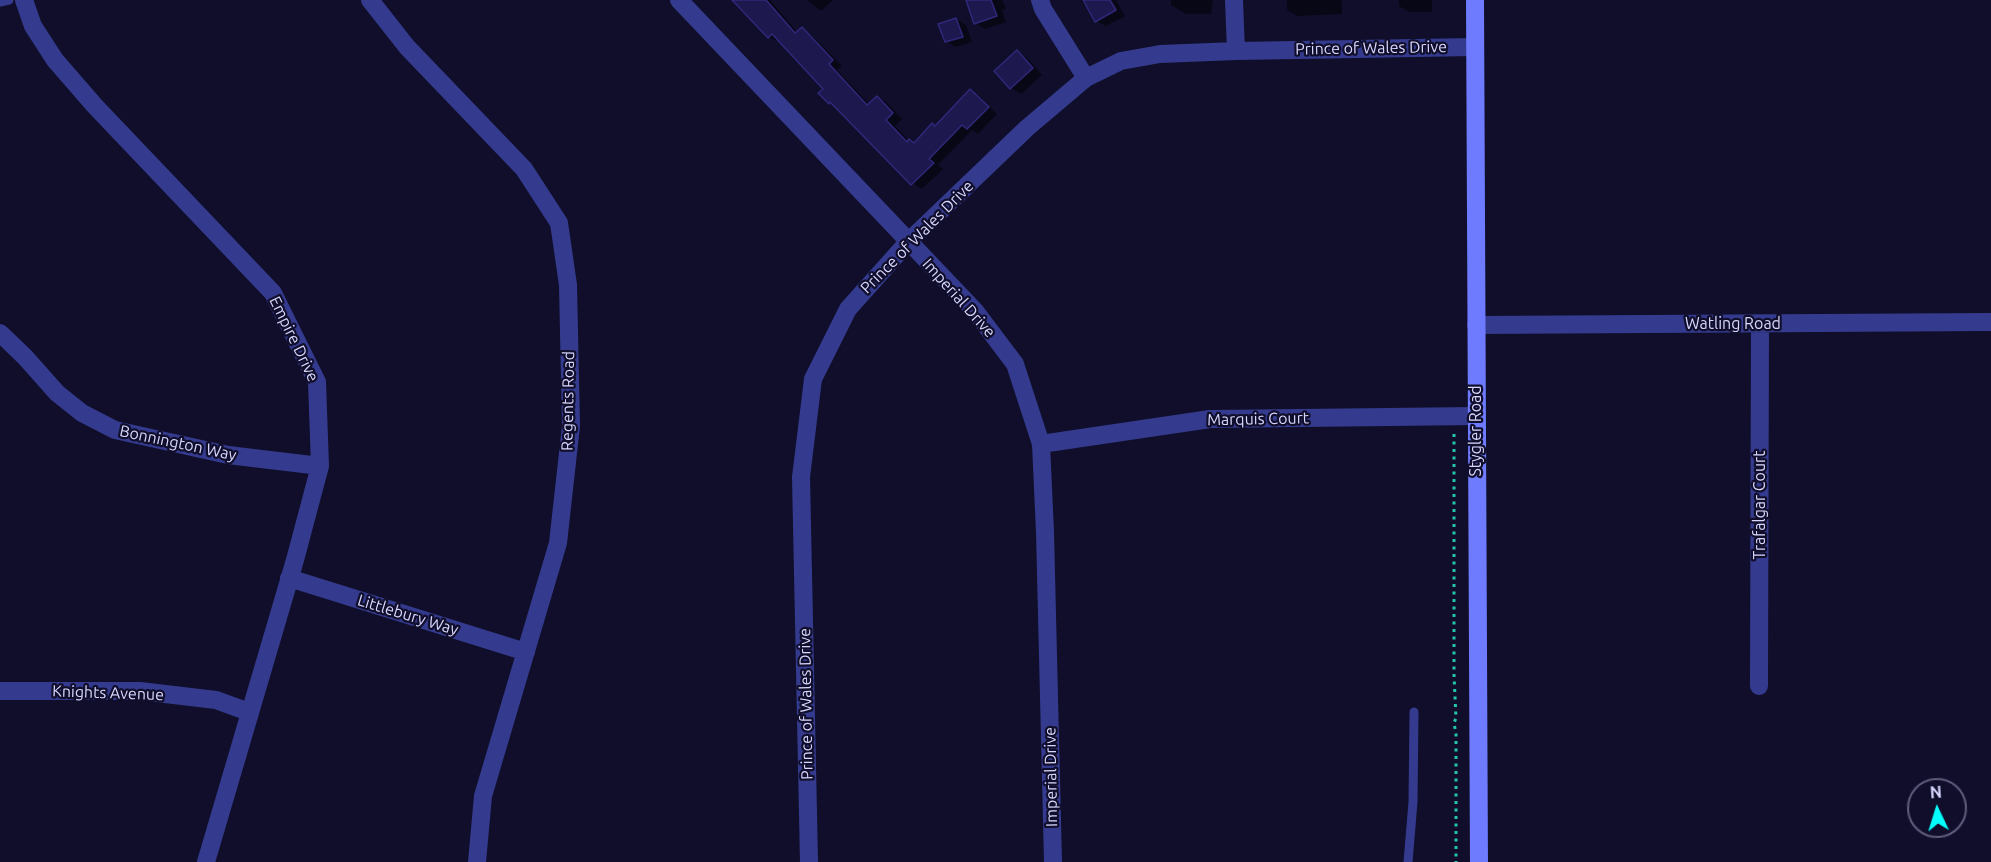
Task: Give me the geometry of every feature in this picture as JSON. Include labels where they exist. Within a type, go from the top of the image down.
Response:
[{"type":"main road","name":"Stygler Road","points":[[1475,0],[1479,862]]},
{"type":"street","name":"Empire Drive","points":[[24,0],[33,26],[55,60],[94,105],[273,292],[317,382],[320,466],[206,862]]},
{"type":"street","name":"Regents Road","points":[[369,0],[407,47],[524,169],[559,223],[568,285],[571,426],[558,543],[483,796],[477,862]]},
{"type":"street","name":"Imperial Drive","points":[[679,0],[975,311],[1015,364],[1041,444],[1046,532],[1053,862]]},
{"type":"street","points":[[1040,0],[1043,9],[1086,78]]},
{"type":"street","points":[[1234,0],[1236,51]]},
{"type":"street","name":"Prince of Wales Drive","points":[[809,862],[801,477],[813,379],[848,309],[908,242],[1027,128],[1086,78],[1121,61],[1160,54],[1475,47]]},
{"type":"street","name":"Watling Road","points":[[1476,325],[1991,322]]},
{"type":"street","name":"Trafalgar Court","points":[[1759,686],[1760,324]]},
{"type":"street","name":"Bonnington Way","points":[[0,333],[57,393],[82,413],[115,430],[228,455],[320,466]]},
{"type":"street","name":"Marquis Court","points":[[1041,444],[1210,419],[1476,416]]},
{"type":"street","name":"Littlebury Way","points":[[289,578],[526,652]]},
{"type":"street","name":"Knights Avenue","points":[[0,691],[140,690],[216,700],[249,712]]},
{"type":"lane","points":[[0,2],[9,0]]},
{"type":"lane","points":[[1408,862],[1413,802],[1414,712]]},
{"type":"path","points":[[1449,433],[1454,433],[1456,862]]},
{"type":"building","points":[[732,0],[766,0],[795,33],[802,27],[833,60],[829,64],[867,105],[877,96],[893,113],[886,120],[907,142],[909,139],[914,143],[932,123],[935,126],[970,89],[989,107],[967,129],[962,125],[929,159],[934,163],[911,185],[830,102],[829,104],[818,93],[823,89],[772,34],[768,38]]},
{"type":"building","points":[[966,0],[991,0],[997,16],[974,24]]},
{"type":"building","points":[[1083,0],[1110,0],[1116,10],[1095,22]]},
{"type":"building","points":[[956,18],[963,37],[945,42],[938,24]]},
{"type":"building","points":[[1017,50],[1033,68],[1010,89],[994,71]]}]
